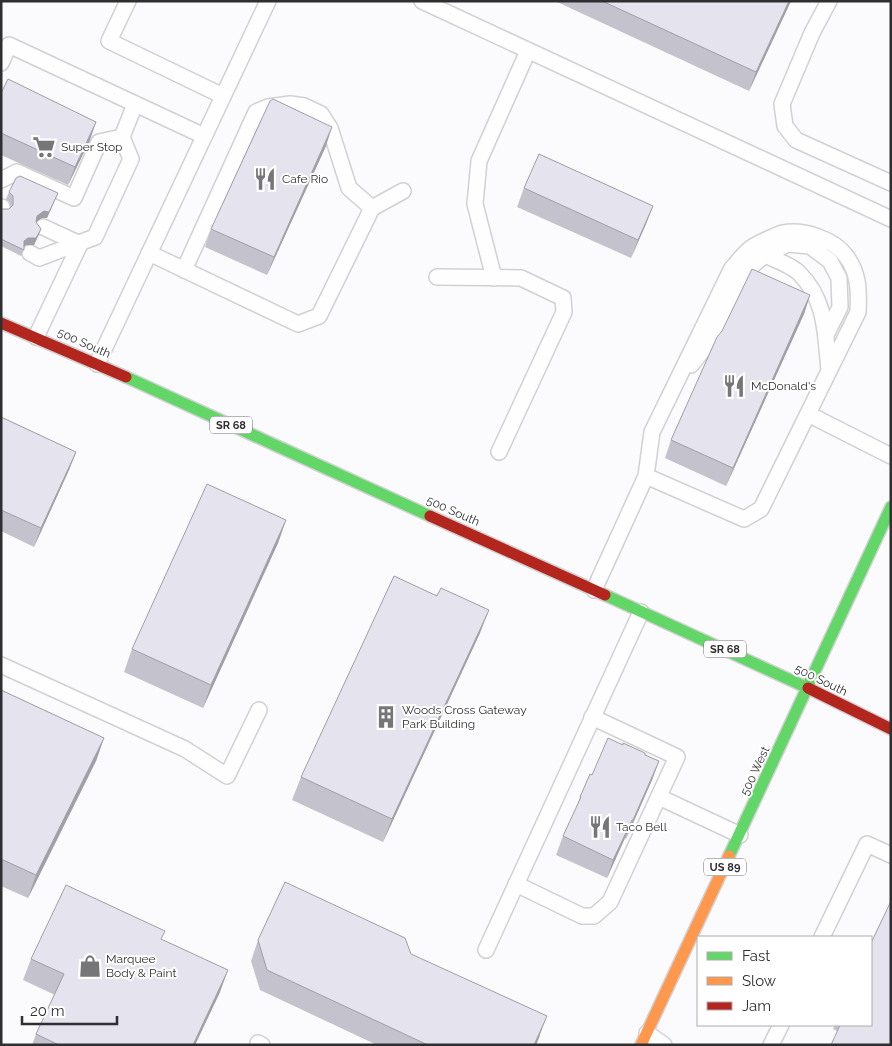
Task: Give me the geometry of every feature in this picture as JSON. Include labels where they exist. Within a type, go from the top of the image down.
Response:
[{"type":"main road","name":"500 South","points":[[1,323],[97,364],[594,590],[891,728]]},
{"type":"main road","name":"500 West","points":[[644,1039],[891,507]]},
{"type":"lane","points":[[128,1],[109,41],[223,96]]},
{"type":"lane","points":[[97,364],[268,1]]},
{"type":"lane","points":[[828,1],[812,33],[782,104],[785,126],[796,140],[891,183]]},
{"type":"lane","points":[[430,3],[891,219]]},
{"type":"lane","points":[[1,63],[10,46],[204,136]]},
{"type":"lane","points":[[494,278],[475,204],[478,161],[528,50]]},
{"type":"lane","points":[[30,253],[40,258],[95,237],[131,158],[122,137],[135,104]]},
{"type":"lane","points":[[184,270],[256,112],[268,107],[290,104],[304,106],[321,114],[330,128],[349,188],[372,208]]},
{"type":"lane","points":[[1,180],[17,172],[74,198],[99,142],[122,137]]},
{"type":"lane","points":[[149,253],[298,324],[319,316],[372,208],[403,191]]},
{"type":"lane","points":[[42,227],[80,244]]},
{"type":"lane","points":[[594,590],[646,476],[652,432],[732,268],[751,248],[782,233],[806,233],[828,241],[846,255],[859,288],[858,312],[762,509],[744,519],[646,476]]},
{"type":"lane","points":[[36,337],[80,244]]},
{"type":"lane","points":[[677,381],[708,345],[742,274],[765,254],[788,244],[810,246],[830,261],[839,278],[840,307],[826,336]]},
{"type":"lane","points":[[765,254],[798,272],[815,293],[823,314],[829,370]]},
{"type":"lane","points":[[437,277],[521,278],[562,298],[564,312],[499,452]]},
{"type":"lane","points":[[808,414],[891,456]]},
{"type":"lane","points":[[486,950],[641,612]]},
{"type":"lane","points":[[1,665],[185,749],[227,776],[259,710]]},
{"type":"lane","points":[[516,884],[582,916],[594,916],[610,902],[659,797],[677,757],[592,717]]},
{"type":"lane","points":[[659,797],[740,835]]},
{"type":"lane","points":[[822,936],[867,844],[891,855]]},
{"type":"lane","points":[[771,1045],[780,1026]]},
{"type":"lane","points":[[644,1039],[664,1045]]},
{"type":"lane","points":[[258,1045],[258,1043],[262,1045]]},
{"type":"building","points":[[602,1],[789,1],[756,72]]},
{"type":"building","points":[[8,79],[96,122],[75,167],[1,133],[1,93]]},
{"type":"building","points":[[273,99],[332,127],[274,257],[211,229],[270,101]]},
{"type":"building","points":[[539,154],[653,206],[638,240],[524,188]]},
{"type":"building","points":[[20,176],[58,193],[49,212],[44,211],[37,216],[36,222],[41,229],[36,238],[28,238],[24,241],[24,250],[1,239],[1,209],[9,209],[13,205],[13,196],[9,192],[16,178]]},
{"type":"building","name":"McDonald's","points":[[752,269],[810,295],[733,468],[671,440],[717,337],[722,331]]},
{"type":"building","points":[[1,417],[76,452],[41,528],[1,510]]},
{"type":"building","points":[[207,484],[286,520],[211,685],[132,649]]},
{"type":"building","name":"Woods Cross Gateway Park Building","points":[[394,576],[437,596],[441,588],[489,610],[392,819],[301,777]]},
{"type":"building","points":[[1,690],[104,738],[36,875],[1,859]]},
{"type":"building","name":"Taco Bell","points":[[608,738],[623,745],[623,743],[659,761],[613,860],[563,836]]},
{"type":"building","points":[[285,882],[405,938],[411,954],[547,1016],[534,1045],[428,1045],[267,970],[258,940]]},
{"type":"building","points":[[66,885],[165,931],[161,939],[228,970],[193,1045],[59,1045],[36,1034],[64,974],[31,959]]},
{"type":"building","points":[[891,901],[891,1045],[831,1045],[840,1026],[872,1026],[872,941]]},
{"type":"traffic: fast","points":[[126,377],[430,516]]},
{"type":"traffic: fast","points":[[729,856],[891,507]]},
{"type":"traffic: fast","points":[[605,595],[808,688]]},
{"type":"traffic: slow","points":[[641,1045],[729,856]]},
{"type":"traffic: jam","points":[[1,323],[126,377]]},
{"type":"traffic: jam","points":[[430,516],[605,595]]},
{"type":"traffic: jam","points":[[808,688],[891,729]]},
{"type":"place","name":"Super Stop","points":[[44,147]]},
{"type":"place","name":"Cafe Rio","points":[[265,179]]},
{"type":"place","name":"McDonald's","points":[[734,386]]},
{"type":"place","name":"Woods Cross Gateway Park Building","points":[[386,717]]},
{"type":"place","name":"Taco Bell","points":[[600,827]]},
{"type":"place","name":"Marquee Body & Paint","points":[[90,966]]}]
